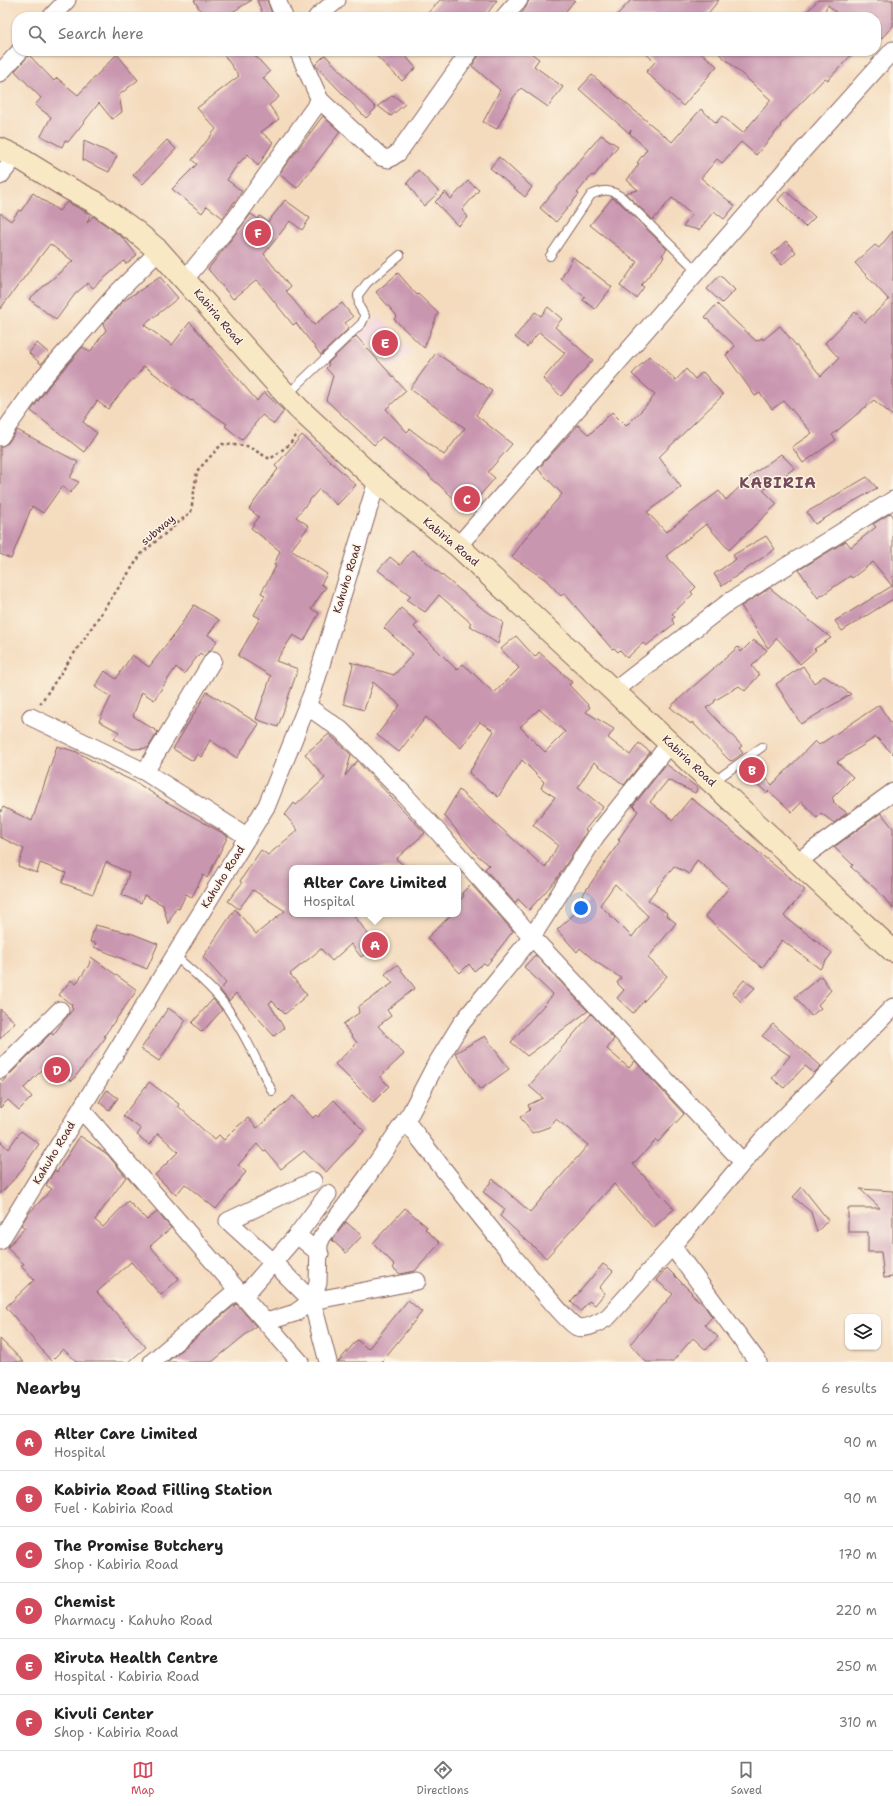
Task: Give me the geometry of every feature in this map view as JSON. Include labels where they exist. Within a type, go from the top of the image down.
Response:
[{"type":"main road","name":"Kabiria Road","points":[[8,152],[68,188],[95,202],[135,231],[159,251],[286,395],[309,418],[377,481],[458,546],[893,951]]},
{"type":"street","points":[[56,12],[67,0]]},
{"type":"street","points":[[277,0],[282,12]]},
{"type":"street","points":[[323,12],[337,0]]},
{"type":"street","points":[[508,12],[519,0]]},
{"type":"street","points":[[458,546],[697,271],[893,50]]},
{"type":"street","points":[[0,73],[15,56]]},
{"type":"street","points":[[300,56],[320,100],[381,157],[389,159],[398,153],[466,56]]},
{"type":"street","points":[[185,279],[236,218],[320,100]]},
{"type":"street","points":[[0,176],[8,152]]},
{"type":"street","points":[[0,437],[40,381],[115,295],[159,251]]},
{"type":"street","name":"Kahuho Road","points":[[0,1241],[267,805],[314,691],[377,481]]},
{"type":"street","points":[[614,691],[729,602],[893,500]]},
{"type":"street","points":[[144,772],[213,660]]},
{"type":"street","points":[[307,706],[341,730],[404,794],[532,937],[742,1161]]},
{"type":"street","points":[[31,717],[144,772],[248,837]]},
{"type":"street","points":[[312,1300],[318,1283],[320,1254],[319,1244],[322,1237],[367,1177],[405,1120],[435,1066],[461,1024],[532,937],[596,836],[670,743]]},
{"type":"street","points":[[797,862],[893,792]]},
{"type":"street","points":[[405,1120],[502,1246],[575,1326],[584,1328],[600,1322],[608,1317],[672,1246],[742,1161],[777,1123],[893,1007]]},
{"type":"street","points":[[0,1070],[60,1010]]},
{"type":"street","points":[[81,1108],[300,1362]]},
{"type":"street","points":[[313,1181],[228,1221],[312,1300],[328,1362]]},
{"type":"street","points":[[152,1362],[240,1293],[273,1262],[297,1235],[328,1194]]},
{"type":"street","points":[[297,1235],[320,1254]]},
{"type":"street","points":[[672,1246],[758,1362]]},
{"type":"street","points":[[266,1322],[295,1313],[312,1300],[417,1280]]},
{"type":"lane","points":[[550,256],[591,196],[602,190],[614,191],[623,198],[697,271]]},
{"type":"lane","points":[[286,395],[362,323],[365,316],[359,306],[358,295],[367,282],[400,255]]},
{"type":"lane","points":[[712,782],[762,747]]},
{"type":"lane","points":[[175,956],[208,985],[224,1004],[239,1025],[272,1091]]},
{"type":"path","name":"subway","points":[[31,717],[142,554],[191,512],[197,471],[222,444],[247,446],[270,460],[289,445],[309,418]]},
{"type":"shaded area","points":[[379,316],[412,352],[391,370],[359,335]]},
{"type":"building","points":[[194,0],[252,0],[232,12],[201,12]]},
{"type":"building","points":[[257,0],[267,0],[271,12],[262,12]]},
{"type":"building","points":[[440,0],[497,0],[489,12],[429,12]]},
{"type":"building","points":[[529,0],[575,0],[565,12],[522,12]]},
{"type":"building","points":[[631,0],[719,0],[709,12],[620,12]]},
{"type":"building","points":[[818,0],[893,0],[893,26],[881,39],[881,12],[836,12],[828,5],[824,12],[807,12]]},
{"type":"building","points":[[28,56],[30,56],[54,81],[57,78],[78,95],[115,56],[119,56],[138,80],[119,95],[122,112],[112,119],[99,103],[68,142],[65,140],[62,147],[41,136],[51,117],[35,105],[41,98],[15,71]]},
{"type":"building","points":[[225,56],[256,56],[270,72],[263,78],[279,97],[269,105],[279,119],[261,132],[273,142],[258,166],[248,154],[237,165],[227,180],[242,191],[223,218],[207,206],[202,213],[172,189],[197,164],[192,160],[216,129],[197,108],[239,76]]},
{"type":"building","points":[[324,56],[326,56],[376,108],[366,118],[315,65]]},
{"type":"building","points":[[376,56],[405,56],[416,68],[402,81]]},
{"type":"building","points":[[535,56],[539,59],[534,66],[563,87],[548,107],[521,88],[513,98],[497,129],[483,122],[500,90],[472,66],[478,57]]},
{"type":"building","points":[[648,56],[705,56],[717,66],[683,106],[646,72],[655,62]]},
{"type":"building","points":[[722,56],[850,56],[828,80],[825,78],[780,125],[781,126],[756,155],[741,142],[722,163],[717,159],[701,178],[735,206],[724,219],[714,211],[699,230],[683,226],[692,215],[672,198],[653,220],[625,193],[638,190],[627,180],[639,164],[637,163],[647,149],[630,134],[631,130],[629,133],[579,89],[592,75],[672,142],[701,109],[716,123],[722,116],[743,133],[771,100]]},
{"type":"building","points":[[393,95],[405,104],[391,116],[378,106]]},
{"type":"building","points":[[323,116],[340,132],[297,188],[279,174]]},
{"type":"building","points":[[601,135],[618,146],[594,176],[592,175],[577,193],[579,194],[556,222],[540,208]]},
{"type":"building","points":[[167,140],[176,149],[143,184],[133,175]]},
{"type":"building","points":[[84,141],[117,156],[109,172],[83,160]]},
{"type":"building","points":[[499,157],[532,187],[525,197],[490,168]]},
{"type":"building","points":[[418,170],[439,192],[424,206],[407,183]]},
{"type":"building","points":[[468,181],[479,190],[462,210],[468,217],[458,226],[435,202],[445,192],[451,199]]},
{"type":"building","points":[[786,191],[815,217],[805,227],[778,200]]},
{"type":"building","points":[[33,193],[59,211],[67,202],[90,214],[87,223],[93,216],[122,237],[137,255],[126,264],[124,261],[93,288],[88,283],[75,294],[56,320],[29,299],[73,261],[50,244],[0,309],[0,213],[11,221],[19,210],[21,211]]},
{"type":"building","points":[[612,198],[619,202],[667,249],[662,255],[664,257],[641,285],[644,287],[636,298],[620,286],[637,262],[590,225]]},
{"type":"building","points":[[285,200],[310,218],[302,230],[290,221],[264,254],[290,287],[286,291],[314,325],[342,303],[353,317],[345,323],[349,328],[321,355],[296,323],[293,325],[257,280],[233,299],[208,269],[251,214],[258,219],[260,216],[268,222]]},
{"type":"building","points":[[893,231],[893,416],[874,400],[832,435],[836,440],[803,463],[792,447],[812,433],[784,401],[772,409],[760,393],[755,396],[726,355],[735,346],[705,317],[717,304],[756,341],[762,338],[763,340],[780,326],[821,376],[839,358],[825,343],[855,312],[865,322],[889,300],[855,263],[875,245],[879,248]]},
{"type":"building","points":[[786,241],[796,252],[782,265],[772,254]]},
{"type":"building","points":[[573,257],[612,287],[595,309],[583,300],[585,297],[561,279]]},
{"type":"building","points":[[398,273],[417,295],[418,294],[438,313],[424,348],[394,319],[397,316],[376,292]]},
{"type":"building","points":[[720,275],[735,290],[722,303],[707,289]]},
{"type":"building","points":[[160,277],[178,298],[144,325],[172,345],[190,322],[257,401],[264,392],[284,411],[274,424],[262,415],[242,440],[225,426],[227,424],[192,400],[191,401],[144,366],[134,380],[132,379],[108,409],[97,401],[83,422],[97,433],[84,452],[31,411],[48,387],[83,347],[90,352],[106,330],[103,324],[122,302]]},
{"type":"building","points":[[548,307],[562,319],[555,327],[593,360],[561,396],[543,379],[565,353],[539,332],[527,347],[515,337],[535,312],[541,316]]},
{"type":"building","points":[[356,336],[406,391],[386,409],[407,432],[410,429],[444,455],[465,428],[410,389],[436,353],[492,391],[476,415],[512,444],[488,472],[495,478],[467,510],[429,476],[430,475],[382,437],[374,445],[326,400],[333,376],[326,368],[329,365],[328,363]]},
{"type":"building","points":[[37,343],[50,354],[41,364],[29,353]]},
{"type":"building","points":[[649,356],[676,380],[686,369],[695,379],[703,372],[723,395],[659,457],[681,487],[647,512],[666,532],[719,491],[726,500],[753,474],[781,454],[795,468],[763,490],[777,504],[729,550],[706,524],[666,556],[696,587],[691,592],[693,594],[672,614],[675,617],[672,619],[674,624],[646,646],[643,643],[627,658],[620,650],[618,652],[614,648],[612,649],[564,593],[561,596],[546,580],[512,557],[527,536],[562,494],[538,469],[578,425],[589,435],[612,412],[626,426],[643,409],[655,395],[632,374]]},
{"type":"building","points":[[17,430],[78,462],[70,478],[79,482],[70,493],[62,486],[43,513],[32,506],[11,559],[0,554],[0,447],[8,443]]},
{"type":"building","points":[[302,435],[356,485],[337,505],[319,489],[296,517],[309,526],[291,550],[327,574],[321,584],[326,587],[311,609],[319,613],[304,641],[293,635],[276,661],[298,669],[278,727],[256,719],[271,676],[238,656],[260,618],[254,615],[265,595],[261,593],[276,566],[274,565],[280,551],[251,528],[259,517],[249,509],[278,469],[275,466]]},
{"type":"building","points":[[867,477],[877,488],[815,524],[807,512]]},
{"type":"building","points":[[891,513],[893,516],[893,599],[842,631],[835,621],[892,586],[873,562],[852,578],[850,576],[818,598],[799,570],[846,541],[851,547],[876,527],[873,524]]},
{"type":"building","points":[[766,536],[775,549],[722,586],[714,574],[736,559],[733,555]]},
{"type":"building","points":[[412,550],[479,606],[503,622],[498,644],[469,625],[471,623],[439,595],[425,612],[407,600],[411,596],[378,570],[390,557],[400,565]]},
{"type":"building","points":[[770,588],[831,638],[814,649],[816,650],[800,664],[777,638],[768,648],[741,606]]},
{"type":"building","points":[[194,605],[219,620],[208,635],[217,641],[210,651],[204,656],[200,653],[184,674],[176,667],[154,700],[142,692],[133,716],[158,732],[148,748],[133,749],[114,739],[119,732],[99,721],[111,697],[95,687],[105,671],[116,679],[132,655],[149,667],[176,632]]},
{"type":"building","points":[[401,608],[418,623],[414,627],[457,670],[463,664],[494,693],[519,668],[501,649],[516,636],[535,657],[539,652],[572,682],[569,685],[590,707],[586,712],[614,729],[608,738],[630,755],[639,743],[650,752],[624,785],[594,762],[578,787],[603,807],[585,830],[587,831],[556,880],[529,910],[518,899],[515,903],[485,869],[489,865],[477,855],[444,815],[459,790],[545,868],[558,845],[533,825],[555,797],[541,788],[544,782],[522,760],[498,797],[469,773],[494,731],[480,722],[461,748],[426,717],[399,752],[377,735],[400,705],[373,682],[364,710],[344,704],[353,665],[350,662],[394,675],[413,654],[384,628]],"holes":[[[539,709],[565,732],[545,752],[520,727]]]},
{"type":"building","points":[[753,640],[767,650],[752,666],[759,675],[745,691],[739,686],[714,701],[715,702],[706,708],[742,746],[739,748],[743,753],[732,761],[729,760],[692,722],[691,724],[670,707],[738,647],[741,652]]},
{"type":"building","points":[[803,666],[814,683],[824,676],[851,694],[801,724],[776,684]]},
{"type":"building","points":[[207,692],[259,724],[237,758],[210,740],[201,757],[197,754],[193,761],[173,749]]},
{"type":"building","points":[[879,705],[893,726],[893,754],[876,737],[837,762],[853,777],[832,798],[834,801],[833,802],[847,813],[834,823],[821,813],[817,818],[802,802],[792,812],[769,791],[767,793],[741,769],[751,762],[772,785],[815,741],[819,745]]},
{"type":"building","points":[[329,734],[351,755],[345,776],[357,761],[425,833],[396,859],[403,865],[289,865],[289,917],[355,917],[377,946],[361,957],[351,944],[332,961],[321,949],[290,974],[307,995],[285,1014],[272,1001],[269,1003],[284,1028],[274,1036],[236,993],[229,1001],[220,990],[226,983],[203,957],[235,909],[256,934],[285,911],[253,890],[239,909],[228,901],[242,883],[240,881],[261,850],[268,855],[298,830],[285,815],[294,803],[296,805],[325,778],[305,754]]},
{"type":"building","points":[[57,746],[77,752],[116,774],[137,783],[163,800],[228,836],[207,878],[203,875],[192,897],[186,894],[179,909],[176,908],[168,924],[163,905],[144,895],[141,903],[122,895],[129,873],[106,862],[93,894],[62,883],[66,873],[40,863],[37,873],[18,866],[24,849],[0,837],[0,814],[3,807],[32,821]]},
{"type":"building","points":[[666,764],[698,788],[695,793],[668,780],[650,802],[673,820],[691,798],[805,890],[784,916],[832,953],[820,969],[782,940],[762,968],[705,916],[729,888],[697,860],[689,874],[674,866],[648,900],[667,913],[666,915],[676,923],[648,958],[667,976],[633,1013],[617,998],[624,990],[617,983],[621,978],[596,962],[580,948],[577,952],[557,930],[588,901],[582,896],[620,841],[618,840],[638,811],[633,806]],"holes":[[[615,884],[648,916],[632,937],[600,905]]]},
{"type":"building","points":[[881,813],[893,828],[893,909],[880,893],[851,867],[853,865],[834,847]]},
{"type":"building","points":[[471,884],[513,931],[487,965],[484,963],[474,971],[469,964],[460,973],[427,938],[449,917],[461,917],[461,899],[464,896],[462,893]]},
{"type":"building","points":[[95,925],[133,934],[158,944],[147,969],[94,947],[96,943],[90,942]]},
{"type":"building","points":[[535,955],[588,1011],[527,1056],[511,1042],[553,995],[524,967]]},
{"type":"building","points":[[91,957],[137,990],[104,1036],[106,1037],[72,1081],[49,1063],[24,1088],[32,1097],[19,1110],[8,1100],[0,1108],[0,1084],[51,1033],[53,1035],[73,1009],[71,1007],[72,1005],[59,995],[71,980],[76,984],[89,965]]},
{"type":"building","points":[[397,965],[415,988],[387,1010],[391,1016],[378,1026],[404,1054],[380,1077],[389,1086],[373,1102],[335,1064],[357,1043],[343,1024],[359,1013],[358,1007],[393,983],[385,974]]},
{"type":"building","points":[[821,976],[831,990],[818,1005],[821,1008],[811,1016],[795,997]]},
{"type":"building","points":[[744,980],[755,988],[741,1002],[733,993]]},
{"type":"building","points":[[213,999],[222,1010],[202,1032],[192,1023]]},
{"type":"building","points":[[168,1008],[186,1020],[159,1061],[141,1049]]},
{"type":"building","points":[[0,1009],[15,1022],[0,1039]]},
{"type":"building","points":[[591,1014],[614,1039],[607,1049],[629,1068],[635,1061],[684,1114],[658,1142],[656,1140],[633,1164],[674,1209],[653,1228],[614,1184],[546,1258],[500,1216],[505,1209],[483,1192],[493,1179],[530,1212],[588,1145],[556,1119],[549,1127],[532,1133],[520,1117],[530,1110],[528,1105],[543,1098],[529,1086]]},
{"type":"building","points":[[773,1024],[821,1066],[814,1073],[805,1066],[784,1088],[772,1078],[790,1056],[762,1036]]},
{"type":"building","points":[[485,1036],[509,1069],[480,1090],[455,1053]]},
{"type":"building","points":[[149,1082],[179,1104],[178,1106],[214,1140],[219,1135],[224,1140],[248,1118],[257,1128],[293,1096],[313,1118],[316,1115],[318,1117],[334,1100],[364,1131],[326,1172],[304,1151],[281,1169],[266,1151],[264,1152],[257,1144],[238,1165],[246,1172],[216,1209],[185,1184],[176,1195],[155,1175],[178,1152],[158,1133],[150,1145],[137,1135],[141,1129],[123,1116]]},
{"type":"building","points":[[107,1090],[118,1098],[109,1110],[99,1102]]},
{"type":"building","points":[[21,1131],[39,1144],[18,1175],[0,1194],[0,1141],[8,1149]]},
{"type":"building","points":[[80,1136],[107,1154],[126,1177],[95,1220],[103,1227],[128,1201],[147,1220],[157,1212],[171,1228],[150,1246],[179,1279],[161,1295],[131,1262],[97,1292],[146,1347],[129,1362],[77,1362],[63,1349],[51,1361],[6,1307],[34,1280],[21,1266],[24,1264],[7,1248],[25,1228],[21,1225],[28,1214],[52,1189],[46,1185],[55,1170],[57,1172]]},
{"type":"building","points":[[802,1187],[828,1220],[817,1232],[811,1212],[793,1197]]},
{"type":"building","points":[[860,1189],[893,1191],[893,1277],[884,1278],[881,1252],[868,1252],[868,1232],[848,1232],[848,1208],[880,1208]]},
{"type":"building","points":[[405,1208],[427,1227],[425,1229],[440,1243],[415,1271],[400,1274],[393,1268],[395,1265],[373,1243]]},
{"type":"building","points":[[346,1222],[362,1236],[346,1253],[332,1240]]},
{"type":"building","points":[[603,1264],[613,1271],[599,1288],[605,1293],[595,1305],[589,1301],[581,1311],[571,1302]]},
{"type":"building","points":[[667,1268],[692,1293],[691,1294],[704,1305],[712,1317],[705,1325],[718,1337],[706,1350],[693,1338],[672,1362],[646,1362],[630,1344],[673,1294],[656,1280]]},
{"type":"building","points":[[408,1300],[422,1312],[382,1361],[384,1362],[338,1362],[357,1340],[368,1349]]},
{"type":"building","points":[[236,1304],[256,1326],[212,1362],[167,1362]]},
{"type":"building","points":[[0,1339],[24,1362],[0,1362]]},
{"type":"place","name":"Kivuli Center","points":[[258,233]]},
{"type":"place","name":"Riruta Health Centre","points":[[385,343]]},
{"type":"place","name":"The Promise Butchery","points":[[467,499]]},
{"type":"place","name":"Kabiria Road Filling Station","points":[[752,770]]},
{"type":"place","name":"Alter Care Limited","points":[[375,945]]},
{"type":"place","name":"Chemist","points":[[57,1070]]},
{"type":"district","name":"KABIRIA","points":[[778,483]]}]
